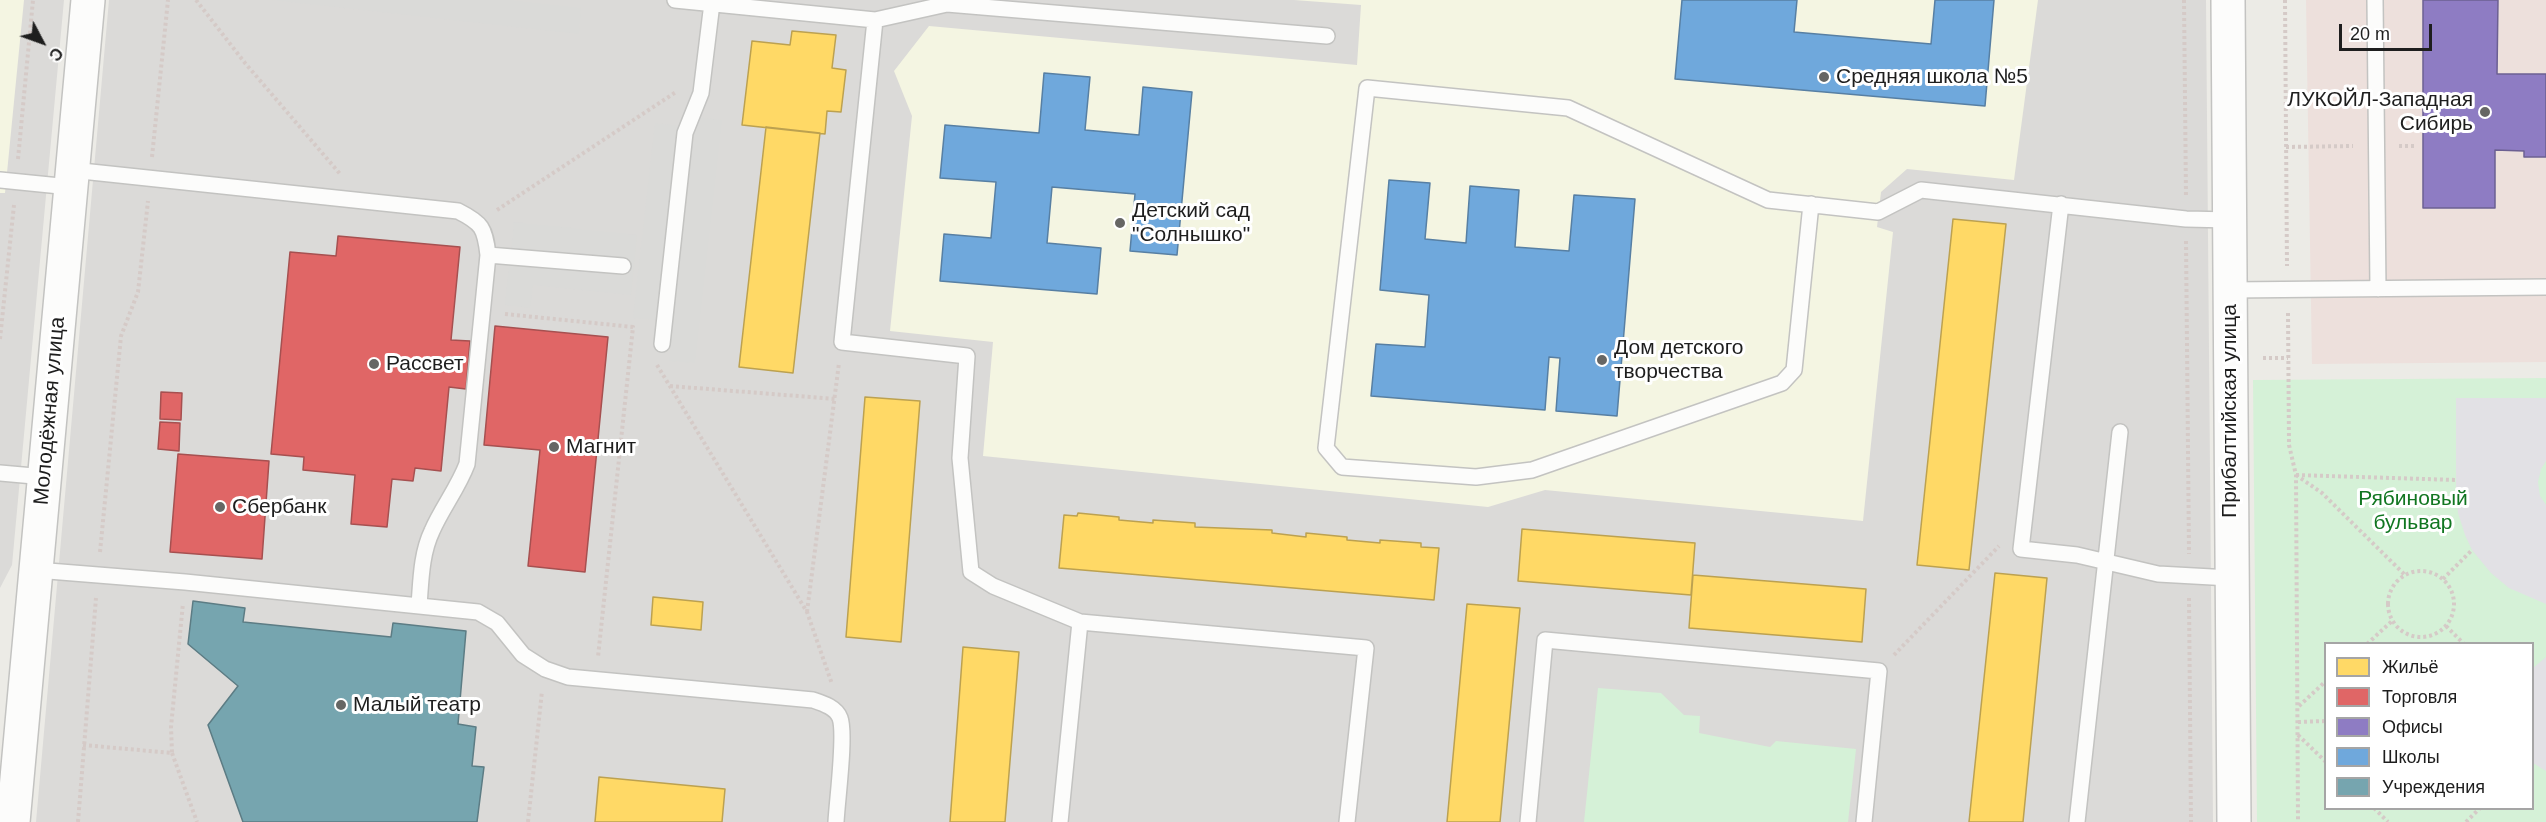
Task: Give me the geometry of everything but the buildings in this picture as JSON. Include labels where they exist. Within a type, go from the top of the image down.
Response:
[{"type":"street","name":"Молодёжная улица","points":[[13,822],[88,0]]},
{"type":"street","name":"Прибалтийская улица","points":[[2228,0],[2230,578],[2234,822]]},
{"type":"lane","points":[[675,0],[875,20],[947,4],[1327,36]]},
{"type":"lane","points":[[2375,0],[2378,289]]},
{"type":"lane","points":[[662,344],[685,133],[700,93],[704,74],[712,3]]},
{"type":"lane","points":[[875,20],[842,342],[967,356],[960,458],[971,572],[993,586],[1080,622],[1366,648],[1347,822]]},
{"type":"lane","points":[[1811,204],[1794,370],[1782,383],[1561,461],[1521,471],[1476,477],[1342,467],[1326,448],[1367,88],[1569,108],[1768,200],[1811,204],[1878,212],[1922,190],[2186,219],[2230,220]]},
{"type":"lane","points":[[0,180],[150,178],[458,211],[479,222],[486,237],[488,255],[467,464],[459,484],[431,532],[423,557],[419,605]]},
{"type":"lane","points":[[2061,204],[2021,549],[2077,555],[2147,572],[2230,578]]},
{"type":"lane","points":[[488,255],[623,266]]},
{"type":"lane","points":[[2230,290],[2546,287]]},
{"type":"lane","points":[[2077,822],[2120,432]]},
{"type":"lane","points":[[0,473],[45,477]]},
{"type":"lane","points":[[36,570],[184,582],[478,612],[497,623],[523,655],[544,669],[568,677],[813,700],[826,704],[839,716],[842,731],[836,822]]},
{"type":"lane","points":[[1060,822],[1080,622]]},
{"type":"lane","points":[[1528,822],[1545,640],[1879,671],[1864,822]]},
{"type":"path","points":[[138,292],[168,0]]},
{"type":"path","points":[[196,0],[245,63],[362,201]]},
{"type":"path","points":[[2184,0],[2191,822]]},
{"type":"path","points":[[2285,0],[2289,445],[2296,475],[2298,822]]},
{"type":"path","points":[[479,222],[704,74]]},
{"type":"path","points":[[482,311],[633,327]]},
{"type":"path","points":[[633,327],[639,337]]},
{"type":"path","points":[[596,679],[633,327]]},
{"type":"path","points":[[807,612],[842,342]]},
{"type":"path","points":[[652,356],[807,612],[831,677],[839,716]]},
{"type":"path","points":[[670,386],[836,399]]},
{"type":"path","points":[[2296,475],[2456,480]]},
{"type":"path","points":[[2296,475],[2322,493],[2405,575]]},
{"type":"path","points":[[1879,671],[1999,546],[2021,549]]},
{"type":"path","points":[[2443,579],[2472,550]]},
{"type":"path","points":[[2421,571],[2433,573],[2443,579],[2451,589],[2454,602],[2452,615],[2446,626],[2436,634],[2418,638],[2400,630],[2392,621],[2388,610],[2390,592],[2396,582],[2405,575],[2421,571]]},
{"type":"path","points":[[184,582],[171,727],[172,753],[197,822]]},
{"type":"path","points":[[2369,642],[2392,621]]},
{"type":"path","points":[[2446,626],[2462,642]]},
{"type":"path","points":[[528,822],[544,669]]},
{"type":"path","points":[[2298,706],[2324,682]]},
{"type":"path","points":[[2298,722],[2324,721]]},
{"type":"path","points":[[2298,735],[2324,761]]},
{"type":"path","points":[[83,745],[172,753]]},
{"type":"path","points":[[2376,810],[2388,822]]},
{"type":"path","points":[[2466,822],[2478,810]]},
{"type":"shaded area","points":[[0,0],[64,0],[12,565],[0,588]]},
{"type":"shaded area","points":[[0,0],[24,0],[5,193],[0,193]]},
{"type":"shaded area","points":[[109,0],[2206,0],[2213,822],[36,822]]},
{"type":"shaded area","points":[[272,0],[509,0],[581,8],[579,34]]},
{"type":"shaded area","points":[[1294,0],[2038,0],[2014,180],[1907,169],[1881,192],[1877,227],[1893,232],[1863,521],[1545,490],[1488,507],[983,456],[993,342],[890,331],[912,116],[894,71],[929,26],[1357,65],[1361,5]]},
{"type":"shaded area","points":[[2306,0],[2546,0],[2546,362],[2312,364]]},
{"type":"shaded area","points":[[696,117],[722,120],[695,363],[669,361]]},
{"type":"shaded area","points":[[655,123],[678,126],[656,320],[633,318]]},
{"type":"shaded area","points":[[514,222],[637,235],[631,295],[533,285],[530,308],[505,305]]},
{"type":"shaded area","points":[[2456,398],[2546,398],[2546,461],[2541,469],[2538,482],[2540,496],[2546,505],[2546,604],[2509,588],[2491,573],[2472,550],[2465,535],[2458,513],[2456,490]]},
{"type":"shaded area","points":[[2546,657],[2546,771],[2534,764],[2534,667]]},
{"type":"green space","name":"Рябиновый бульвар","points":[[2546,378],[2546,822],[2257,822],[2253,380]]},
{"type":"green space","points":[[1598,688],[1661,693],[1684,715],[1700,716],[1699,733],[1770,747],[1776,741],[1856,749],[1848,822],[1584,822]]},
{"type":"place","name":"Средняя школа №5","points":[[1824,77]]},
{"type":"place","name":"ЛУКОЙЛ-Западная Сибирь","points":[[2485,112]]},
{"type":"place","name":"Детский сад \"Солнышко\"","points":[[1120,223]]},
{"type":"place","name":"Дом детского творчества","points":[[1602,360]]},
{"type":"place","name":"Рассвет","points":[[374,364]]},
{"type":"place","name":"Магнит","points":[[554,447]]},
{"type":"place","name":"Сбербанк","points":[[220,507]]},
{"type":"place","name":"Малый театр","points":[[341,705]]}]
